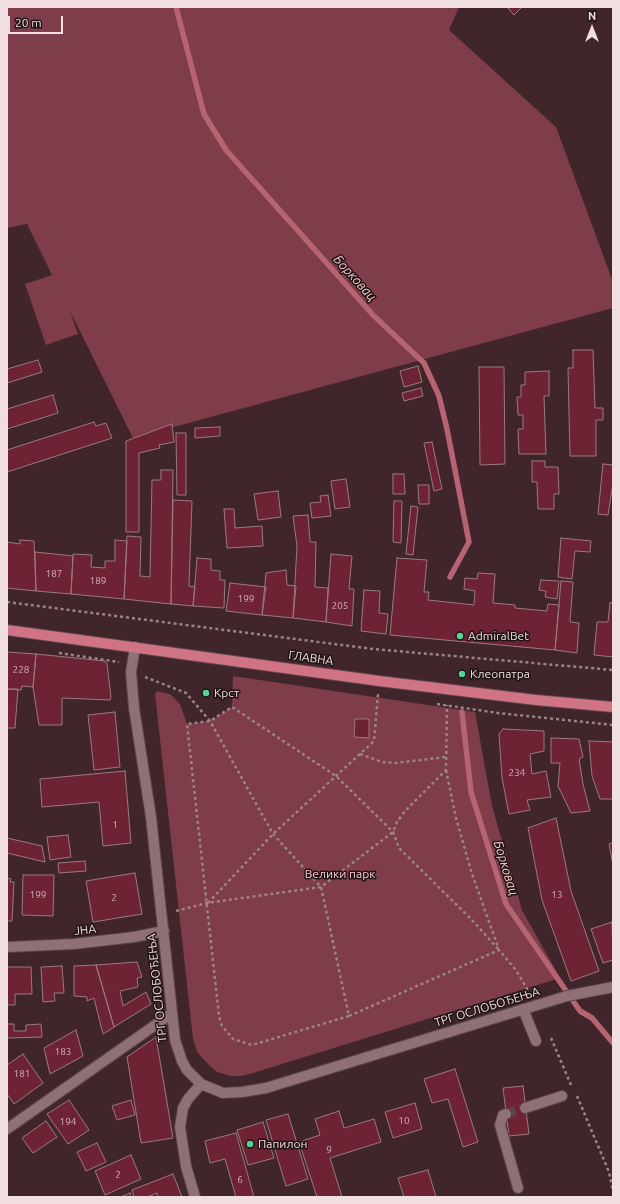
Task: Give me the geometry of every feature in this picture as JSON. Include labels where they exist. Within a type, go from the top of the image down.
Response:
[{"type":"main road","name":"ГЛАВНА","points":[[7,630],[379,681],[536,700],[613,707]]},
{"type":"street","name":"ТРГ ОСЛОБОЂЕЊА","points":[[135,647],[131,672],[134,708],[151,817],[164,931],[171,1014],[175,1040],[182,1061],[187,1070],[202,1084],[223,1093],[242,1092],[266,1088],[540,1004],[585,991],[613,986]]},
{"type":"street","name":"ЈНА","points":[[7,948],[74,944],[134,937],[164,931]]},
{"type":"street","points":[[523,1009],[536,1041]]},
{"type":"street","points":[[7,1129],[171,1014]]},
{"type":"street","points":[[195,1197],[186,1166],[180,1127],[183,1108],[188,1098],[202,1084]]},
{"type":"street","points":[[526,1108],[562,1096]]},
{"type":"street","points":[[506,1114],[503,1115],[500,1125],[518,1188]]},
{"type":"path","points":[[7,602],[372,649],[613,670]]},
{"type":"path","points":[[131,672],[186,693],[210,721],[273,834],[321,887],[349,1016]]},
{"type":"path","points":[[207,903],[273,834],[374,741],[379,681]]},
{"type":"path","points":[[448,689],[446,770],[458,825],[472,874],[499,950]]},
{"type":"path","points":[[499,950],[349,1016],[252,1045],[233,1039],[226,1032],[219,1016],[187,724],[210,721],[232,707],[336,776],[393,832],[399,848],[472,920],[499,950],[516,970],[540,1004]]},
{"type":"path","points":[[360,754],[382,762],[395,763],[446,757]]},
{"type":"path","points":[[162,914],[207,903],[321,887],[393,832],[397,822],[405,811],[446,770]]},
{"type":"green space","points":[[7,7],[459,7],[449,30],[556,127],[613,282],[613,308],[133,438],[70,311],[78,334],[46,345],[25,284],[52,275],[27,224],[7,228]]},
{"type":"green space","name":"Велики парк","points":[[233,676],[475,712],[492,806],[522,910],[560,978],[242,1076],[230,1076],[217,1072],[209,1065],[197,1052],[193,1039],[155,694],[157,691],[170,694],[180,704],[187,724],[210,721],[232,707]]},
{"type":"building","points":[[507,7],[522,7],[514,15]]},
{"type":"building","points":[[573,350],[593,350],[595,408],[603,408],[603,420],[596,420],[596,456],[570,456],[568,368],[573,368]]},
{"type":"building","points":[[38,360],[42,372],[7,383],[7,369]]},
{"type":"building","points":[[418,366],[422,382],[404,387],[400,371]]},
{"type":"building","points":[[479,367],[504,367],[505,464],[480,465]]},
{"type":"building","points":[[549,371],[549,396],[544,396],[546,454],[519,454],[518,429],[523,429],[523,415],[518,415],[517,397],[521,397],[521,385],[525,385],[525,372]]},
{"type":"building","points":[[421,388],[423,396],[404,401],[402,393]]},
{"type":"building","points":[[53,395],[58,413],[7,429],[7,409]]},
{"type":"building","points":[[94,422],[96,426],[106,423],[112,438],[7,472],[7,450]]},
{"type":"building","points":[[172,424],[174,442],[159,445],[160,448],[139,453],[139,532],[126,532],[126,441]]},
{"type":"building","points":[[220,427],[220,436],[195,438],[195,428]]},
{"type":"building","points":[[176,433],[186,433],[186,495],[177,495]]},
{"type":"building","points":[[432,442],[442,489],[434,491],[424,443]]},
{"type":"building","points":[[532,461],[545,461],[545,467],[558,467],[559,494],[554,494],[554,509],[538,509],[537,482],[532,482]]},
{"type":"building","points":[[603,464],[613,465],[613,483],[608,515],[598,514]]},
{"type":"building","points":[[161,470],[173,470],[171,604],[124,599],[127,536],[141,537],[140,576],[150,577],[152,480],[161,480]]},
{"type":"building","points":[[393,474],[404,474],[405,494],[393,494]]},
{"type":"building","points":[[346,479],[350,507],[335,509],[331,481]]},
{"type":"building","points":[[418,485],[429,485],[429,504],[419,504]]},
{"type":"building","points":[[278,491],[281,517],[258,520],[254,494]]},
{"type":"building","points":[[328,495],[331,516],[312,518],[310,503],[321,502],[320,496]]},
{"type":"building","points":[[173,500],[192,501],[189,586],[195,587],[193,606],[171,604]]},
{"type":"building","points":[[394,501],[402,501],[401,543],[393,542]]},
{"type":"building","points":[[411,506],[418,507],[413,555],[406,554]]},
{"type":"building","points":[[224,509],[234,509],[235,528],[262,526],[263,546],[227,548]]},
{"type":"building","points":[[308,515],[310,542],[316,542],[315,587],[328,588],[326,622],[293,618],[297,546],[293,516]]},
{"type":"building","points":[[561,538],[591,541],[590,552],[575,551],[572,579],[558,577]]},
{"type":"building","points":[[20,540],[34,541],[36,591],[7,588],[7,542],[20,544]]},
{"type":"building","points":[[115,540],[127,541],[124,599],[71,594],[73,554],[92,555],[91,567],[105,568],[105,561],[115,561]]},
{"type":"building","points":[[35,552],[73,556],[71,594],[36,591]]},
{"type":"building","points":[[331,554],[352,556],[349,589],[354,589],[352,626],[326,622]]},
{"type":"building","points":[[197,558],[211,559],[211,570],[220,571],[220,580],[225,580],[224,608],[193,606]]},
{"type":"building","points":[[397,558],[427,560],[424,592],[429,592],[428,600],[474,605],[475,591],[464,589],[465,578],[477,579],[478,573],[495,574],[493,603],[515,605],[515,608],[547,611],[548,604],[559,605],[555,650],[390,635]]},
{"type":"building","points":[[286,570],[287,585],[296,586],[293,618],[262,615],[266,573]]},
{"type":"building","points":[[541,580],[559,581],[557,599],[545,597],[546,591],[539,590]]},
{"type":"building","points":[[561,581],[573,582],[570,622],[579,623],[577,653],[555,650]]},
{"type":"building","points":[[230,583],[266,587],[262,615],[226,611]]},
{"type":"building","points":[[364,590],[380,591],[379,613],[388,614],[386,634],[361,631]]},
{"type":"building","points":[[610,603],[613,603],[613,657],[594,655],[597,622],[608,622]]},
{"type":"building","points":[[7,652],[36,654],[33,687],[22,686],[21,690],[7,689]]},
{"type":"building","points":[[36,654],[105,661],[107,664],[111,697],[110,700],[62,698],[62,725],[39,725],[33,687]]},
{"type":"building","points":[[7,689],[18,689],[15,728],[7,728]]},
{"type":"building","points":[[115,712],[120,767],[94,770],[88,715]]},
{"type":"building","points":[[355,719],[369,719],[369,738],[354,737]]},
{"type":"building","points":[[503,729],[544,731],[544,751],[530,754],[532,774],[546,771],[551,797],[527,800],[530,810],[509,814],[502,778],[499,734]]},
{"type":"building","points":[[551,738],[579,739],[583,757],[579,759],[583,784],[590,811],[571,813],[558,786],[560,763],[551,763]]},
{"type":"building","points":[[589,741],[613,742],[613,799],[600,799],[592,776]]},
{"type":"building","points":[[125,771],[131,843],[103,846],[99,802],[42,807],[40,779]]},
{"type":"building","points":[[556,818],[571,891],[599,971],[571,981],[542,900],[528,828]]},
{"type":"building","points":[[68,835],[71,857],[50,860],[47,837]]},
{"type":"building","points":[[7,838],[42,846],[45,862],[7,853]]},
{"type":"building","points":[[613,843],[613,865],[609,844]]},
{"type":"building","points":[[85,861],[86,871],[59,873],[58,863]]},
{"type":"building","points":[[135,873],[142,914],[93,922],[86,881]]},
{"type":"building","points":[[23,875],[54,875],[53,916],[22,915]]},
{"type":"building","points":[[7,878],[11,879],[10,882],[14,882],[12,921],[7,921]]},
{"type":"building","points":[[612,922],[613,960],[603,963],[591,929]]},
{"type":"building","points":[[137,962],[142,977],[137,978],[138,987],[120,991],[123,1006],[146,992],[151,1004],[114,1027],[96,965]]},
{"type":"building","points":[[96,965],[114,1027],[103,1034],[94,998],[87,1001],[87,997],[74,996],[74,966]]},
{"type":"building","points":[[62,966],[64,993],[54,993],[55,1001],[43,1002],[41,967]]},
{"type":"building","points":[[7,967],[31,967],[32,994],[15,994],[15,1005],[7,1005]]},
{"type":"building","points":[[7,1024],[14,1024],[14,1031],[26,1031],[26,1025],[41,1024],[42,1037],[7,1038]]},
{"type":"building","points":[[76,1030],[83,1056],[50,1074],[44,1048]]},
{"type":"building","points":[[156,1037],[173,1138],[141,1143],[127,1057]]},
{"type":"building","points":[[23,1054],[43,1083],[14,1104],[7,1094],[7,1065]]},
{"type":"building","points":[[455,1069],[478,1142],[463,1147],[448,1099],[432,1103],[424,1079]]},
{"type":"building","points":[[523,1086],[529,1134],[509,1136],[503,1088]]},
{"type":"building","points":[[69,1100],[89,1130],[68,1144],[47,1114]]},
{"type":"building","points":[[131,1100],[135,1115],[117,1120],[112,1106]]},
{"type":"building","points":[[415,1103],[422,1129],[393,1138],[385,1112]]},
{"type":"building","points":[[339,1111],[344,1128],[374,1119],[381,1142],[330,1158],[342,1197],[317,1197],[299,1142],[320,1135],[315,1119]]},
{"type":"building","points":[[288,1114],[308,1179],[286,1186],[266,1120]]},
{"type":"building","points":[[46,1121],[57,1137],[33,1153],[22,1138]]},
{"type":"building","points":[[263,1122],[274,1158],[248,1165],[237,1130]]},
{"type":"building","points":[[236,1133],[254,1197],[236,1197],[225,1159],[210,1163],[205,1141]]},
{"type":"building","points":[[97,1143],[106,1162],[86,1171],[77,1152]]},
{"type":"building","points":[[131,1155],[141,1179],[105,1195],[95,1171]]},
{"type":"building","points":[[428,1170],[436,1197],[404,1197],[398,1178]]},
{"type":"building","points":[[173,1174],[182,1197],[158,1197],[157,1193],[147,1197],[134,1197],[132,1190]]},
{"type":"building","points":[[130,1193],[131,1197],[121,1197]]},
{"type":"waterway","name":"Борковац","points":[[176,7],[204,114],[226,150],[373,315],[424,363],[439,396],[469,542],[450,577]]},
{"type":"waterway","name":"Борковац","points":[[462,712],[471,792],[506,904],[580,1011],[592,1018],[613,1043]]},
{"type":"tunnel","points":[[506,1114],[525,1108]]},
{"type":"place","name":"AdmiralBet","points":[[460,636]]},
{"type":"place","name":"Клеопатра","points":[[462,674]]},
{"type":"place","name":"Крст","points":[[206,693]]},
{"type":"place","name":"Папилон","points":[[250,1144]]}]
